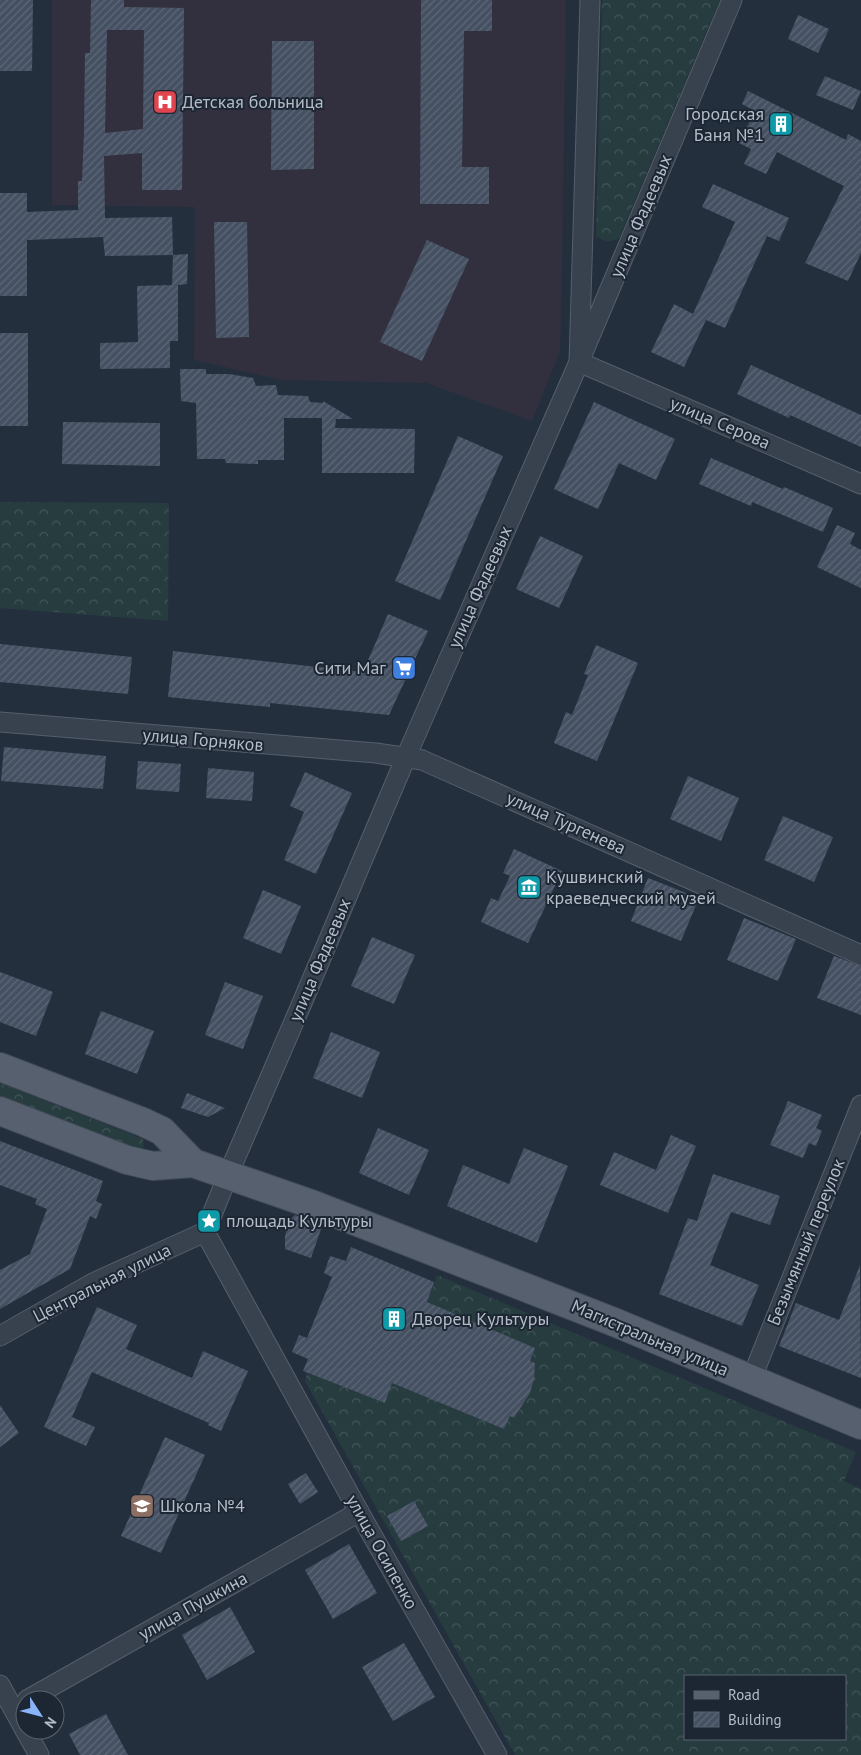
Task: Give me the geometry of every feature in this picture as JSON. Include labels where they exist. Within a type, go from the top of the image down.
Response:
[{"type":"main road","name":"Магистральная улица","points":[[0,1067],[162,1131],[193,1163],[314,1205],[614,1322],[861,1425]]},
{"type":"main road","points":[[0,1111],[127,1160],[153,1166],[193,1163]]},
{"type":"street","points":[[579,362],[590,0]]},
{"type":"street","name":"улица Фадеевых","points":[[228,1175],[406,757],[579,362],[732,0]]},
{"type":"street","name":"улица Серова","points":[[579,362],[861,484]]},
{"type":"street","name":"улица Горняков","points":[[0,722],[406,757]]},
{"type":"street","name":"улица Тургенева","points":[[406,757],[422,760],[861,955]]},
{"type":"street","name":"Безымянный переулок","points":[[751,1380],[861,1104]]},
{"type":"street","points":[[205,1232],[228,1175]]},
{"type":"street","name":"Центральная улица","points":[[0,1336],[93,1283],[205,1232]]},
{"type":"street","name":"улица Осипенко","points":[[205,1232],[359,1512],[497,1755]]},
{"type":"street","name":"улица Пушкина","points":[[44,1690],[359,1512]]},
{"type":"street","points":[[0,1686],[15,1705]]},
{"type":"street","points":[[31,1740],[39,1755]]},
{"type":"shaded area","points":[[52,0],[566,0],[560,351],[532,421],[426,383],[282,380],[194,360],[195,207],[52,205]]},
{"type":"green space","points":[[602,0],[720,0],[619,238],[613,241],[605,241],[596,236]]},
{"type":"green space","points":[[0,502],[169,503],[168,621],[0,608]]},
{"type":"green space","points":[[0,1083],[143,1139],[144,1146],[138,1154],[0,1101]]},
{"type":"green space","points":[[437,1275],[856,1452],[844,1481],[861,1489],[861,1755],[515,1755],[305,1381],[307,1373],[385,1403],[392,1383],[504,1429],[510,1416],[514,1418],[523,1405],[529,1392],[535,1363],[530,1361],[535,1348],[427,1302]]},
{"type":"building","points":[[0,0],[33,0],[32,71],[0,71]]},
{"type":"building","points":[[91,0],[124,0],[124,7],[184,8],[182,190],[142,190],[142,153],[104,156],[105,218],[172,217],[173,255],[105,256],[103,237],[27,240],[27,296],[0,296],[0,193],[27,193],[27,212],[78,210],[78,181],[82,181],[85,53],[90,53]],"holes":[[[107,30],[144,30],[143,129],[105,133]]]},
{"type":"building","points":[[421,0],[492,0],[492,31],[464,31],[462,167],[489,167],[489,204],[420,204]]},
{"type":"building","points":[[798,15],[829,29],[818,53],[788,39]]},
{"type":"building","points":[[272,41],[314,41],[314,169],[271,170]]},
{"type":"building","points":[[825,76],[861,91],[853,110],[816,95]]},
{"type":"building","points":[[748,91],[846,140],[848,134],[861,141],[861,253],[848,281],[805,263],[844,186],[777,152],[766,174],[744,164],[751,149],[739,143],[755,111],[742,104]]},
{"type":"building","points":[[713,184],[789,218],[779,241],[767,236],[725,328],[706,320],[684,367],[651,352],[674,304],[693,314],[735,222],[702,207]]},
{"type":"building","points":[[214,222],[247,222],[249,337],[216,338]]},
{"type":"building","points":[[427,240],[469,259],[422,361],[380,342]]},
{"type":"building","points":[[188,254],[187,284],[178,285],[178,341],[170,341],[170,368],[100,369],[100,343],[138,342],[137,286],[172,285],[173,255]]},
{"type":"building","points":[[0,333],[28,333],[28,426],[0,426]]},
{"type":"building","points":[[751,365],[861,415],[861,447],[790,415],[789,418],[737,394]]},
{"type":"building","points":[[180,369],[206,369],[206,374],[229,374],[253,378],[256,386],[276,385],[278,395],[308,396],[310,402],[323,403],[323,401],[353,419],[336,419],[335,428],[415,429],[414,473],[322,473],[322,418],[284,418],[284,460],[258,460],[258,464],[226,463],[225,459],[197,459],[196,403],[181,401]]},
{"type":"building","points":[[594,402],[675,439],[656,480],[619,463],[598,509],[554,489]]},
{"type":"building","points":[[63,422],[160,423],[160,466],[62,464]]},
{"type":"building","points":[[458,436],[503,456],[440,600],[395,581]]},
{"type":"building","points":[[711,458],[833,508],[823,532],[752,502],[751,506],[699,484]]},
{"type":"building","points":[[837,525],[855,533],[850,544],[861,550],[861,588],[817,567]]},
{"type":"building","points":[[540,536],[583,556],[559,608],[516,589]]},
{"type":"building","points":[[388,614],[428,631],[389,715],[270,703],[270,707],[168,697],[173,651],[363,672]]},
{"type":"building","points":[[0,644],[132,657],[128,694],[0,682]]},
{"type":"building","points":[[596,645],[638,663],[597,761],[554,743],[566,712],[572,715],[588,675],[584,674]]},
{"type":"building","points":[[4,747],[106,756],[103,789],[1,781]]},
{"type":"building","points":[[138,761],[181,764],[179,792],[136,789]]},
{"type":"building","points":[[208,768],[254,772],[252,801],[206,798]]},
{"type":"building","points":[[305,772],[352,793],[316,874],[284,860],[304,812],[290,806]]},
{"type":"building","points":[[688,776],[739,798],[721,841],[670,819]]},
{"type":"building","points":[[783,816],[833,837],[814,882],[764,860]]},
{"type":"building","name":"Кушвинский краеведческий музей","points":[[514,849],[562,871],[528,943],[481,922],[491,898],[498,901],[510,876],[503,873]]},
{"type":"building","points":[[648,878],[699,898],[681,941],[631,921]]},
{"type":"building","points":[[263,890],[301,906],[281,954],[243,938]]},
{"type":"building","points":[[744,918],[796,939],[778,981],[727,960]]},
{"type":"building","points":[[372,937],[415,955],[394,1004],[351,986]]},
{"type":"building","points":[[834,956],[861,966],[861,1015],[817,998]]},
{"type":"building","points":[[0,972],[53,992],[36,1036],[0,1022]]},
{"type":"building","points":[[225,982],[263,996],[243,1049],[205,1035]]},
{"type":"building","points":[[101,1011],[154,1031],[137,1074],[85,1054]]},
{"type":"building","points":[[331,1032],[380,1052],[362,1098],[313,1078]]},
{"type":"building","points":[[187,1093],[225,1108],[208,1117],[181,1108]]},
{"type":"building","points":[[788,1101],[822,1115],[816,1128],[822,1131],[816,1146],[809,1143],[803,1158],[770,1145]]},
{"type":"building","points":[[378,1128],[429,1150],[409,1195],[359,1173]]},
{"type":"building","points":[[671,1135],[696,1146],[668,1213],[600,1185],[614,1152],[656,1170]]},
{"type":"building","points":[[0,1141],[103,1181],[96,1201],[102,1204],[96,1219],[90,1216],[70,1269],[0,1309],[0,1270],[30,1254],[47,1209],[35,1204],[37,1199],[0,1185]]},
{"type":"building","points":[[524,1148],[568,1166],[537,1243],[447,1206],[463,1165],[509,1184]]},
{"type":"building","points":[[713,1174],[780,1196],[770,1225],[731,1212],[710,1265],[759,1285],[742,1326],[659,1294],[688,1218],[697,1221]]},
{"type":"building","points":[[295,1215],[319,1224],[321,1229],[311,1258],[285,1249],[288,1222]]},
{"type":"building","points":[[351,1247],[434,1282],[427,1302],[535,1348],[530,1361],[535,1363],[534,1379],[530,1393],[514,1418],[510,1416],[504,1429],[392,1383],[385,1403],[303,1371],[308,1359],[292,1352],[299,1335],[307,1338],[332,1277],[324,1273],[330,1256],[346,1261]]},
{"type":"building","points":[[860,1265],[861,1378],[779,1346],[796,1303],[839,1320]]},
{"type":"building","points":[[97,1307],[137,1325],[126,1349],[192,1378],[203,1351],[248,1371],[221,1431],[208,1425],[209,1423],[92,1372],[72,1417],[95,1427],[86,1446],[44,1427]]},
{"type":"building","points":[[0,1405],[19,1433],[0,1447]]},
{"type":"building","points":[[165,1437],[205,1455],[161,1553],[121,1536]]},
{"type":"building","points":[[306,1473],[318,1492],[300,1504],[288,1484]]},
{"type":"building","points":[[414,1501],[428,1526],[401,1541],[387,1516]]},
{"type":"building","points":[[349,1544],[377,1593],[333,1619],[305,1570]]},
{"type":"building","points":[[230,1607],[255,1652],[207,1680],[182,1635]]},
{"type":"building","points":[[404,1643],[435,1697],[393,1721],[362,1667]]},
{"type":"building","points":[[106,1714],[128,1755],[80,1755],[69,1734]]},
{"type":"place","name":"Детская больница","points":[[165,102]]},
{"type":"place","name":"Городская Баня №1","points":[[781,124]]},
{"type":"place","name":"Сити Маг","points":[[404,668]]},
{"type":"place","name":"Кушвинский краеведческий музей","points":[[529,887]]},
{"type":"place","name":"площадь Культуры","points":[[209,1221]]},
{"type":"place","name":"Дворец Культуры","points":[[394,1319]]},
{"type":"place","name":"Школа №4","points":[[142,1506]]}]
